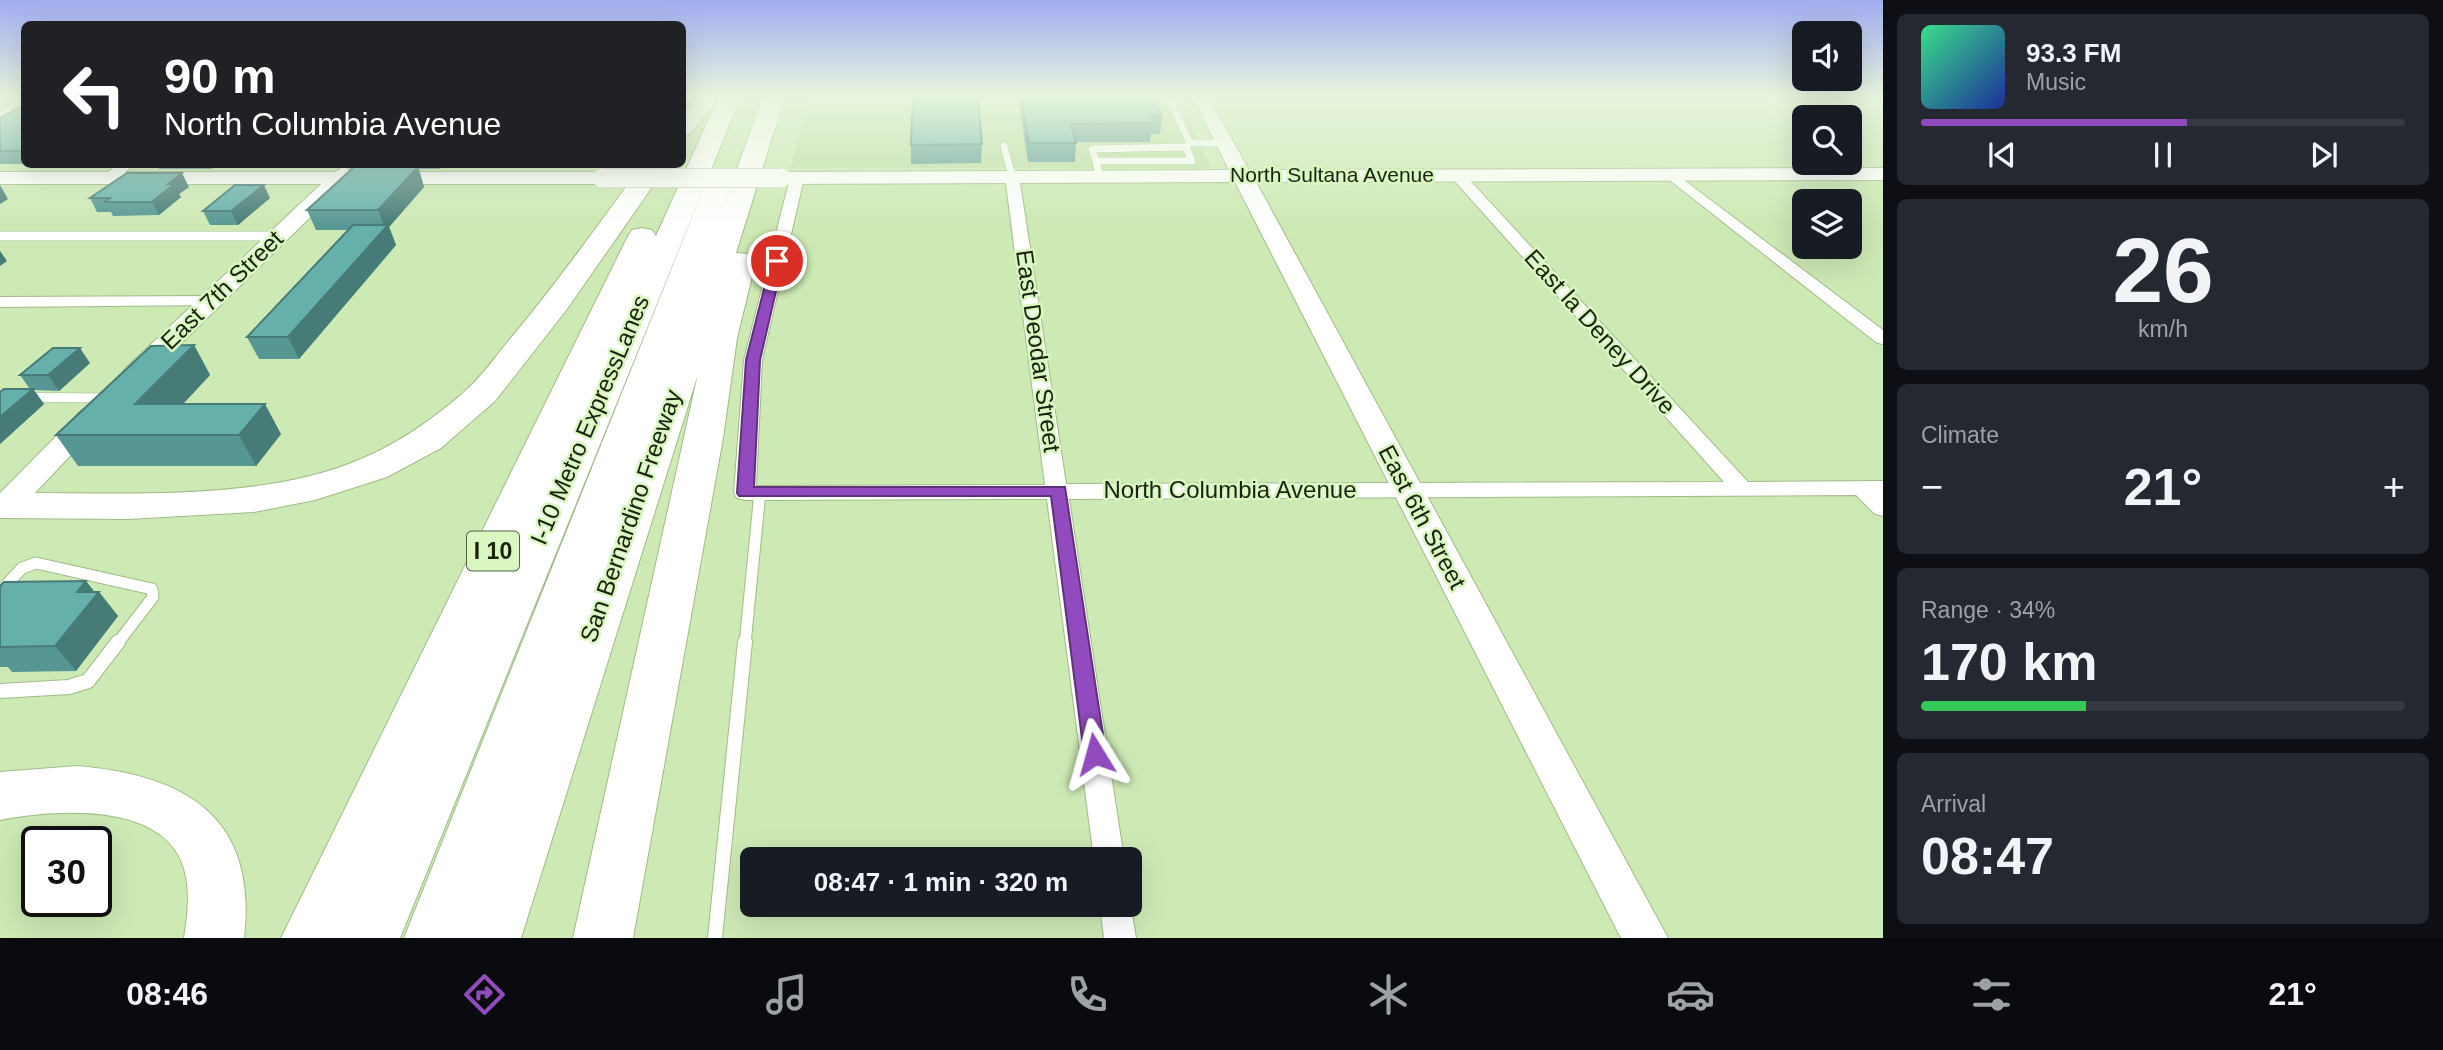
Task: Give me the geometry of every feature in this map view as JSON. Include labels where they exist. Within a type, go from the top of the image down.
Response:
[{"type":"highway","name":"I-10 Metro ExpressLanes","points":[[686,168],[697,140]]},
{"type":"highway","name":"I-10 Metro ExpressLanes","points":[[434,938],[736,140]]},
{"type":"highway","name":"San Bernardino Freeway","points":[[491,938],[773,181],[773,140]]},
{"type":"highway","points":[[2,506],[196,504],[266,499],[347,478],[409,450],[455,419],[488,388],[560,299],[653,168]]},
{"type":"highway","name":"I 10","points":[[311,938],[674,168]]},
{"type":"highway","name":"I-10 Metro ExpressLanes","points":[[370,938],[686,168]]},
{"type":"highway","points":[[603,938],[704,438],[721,338],[746,233],[773,181]]},
{"type":"highway","points":[[0,796],[39,790],[103,790],[145,801],[178,819],[196,834],[208,856],[217,885],[214,938]]},
{"type":"street","name":"East 6th Street","points":[[1223,140],[1645,938]]},
{"type":"street","points":[[109,178],[123,168]]},
{"type":"street","name":"North Sultana Avenue","points":[[0,178],[109,178],[345,171],[600,174],[773,181],[1012,176],[1097,168],[1242,175],[1883,174]]},
{"type":"street","name":"East 7th Street","points":[[2,506],[345,171]]},
{"type":"street","name":"East la Deney Drive","points":[[1457,175],[1743,489]]},
{"type":"street","points":[[1672,175],[1883,339]]},
{"type":"street","name":"East Deodar Street","points":[[1012,176],[1108,847]]},
{"type":"street","points":[[753,493],[753,360],[773,181]]},
{"type":"street","points":[[0,302],[211,301]]},
{"type":"street","points":[[1872,488],[1883,509]]},
{"type":"street","name":"North Columbia Avenue","points":[[753,493],[1872,488]]},
{"type":"street","points":[[1117,917],[1120,938]]},
{"type":"lane","points":[[1186,140],[1188,145],[1192,161],[1097,168],[1092,149],[1188,145],[1225,143]]},
{"type":"lane","points":[[1004,146],[1012,176]]},
{"type":"lane","points":[[0,236],[276,236]]},
{"type":"lane","points":[[0,397],[110,398]]},
{"type":"lane","points":[[715,938],[753,493]]},
{"type":"lane","points":[[0,592],[22,568],[36,563],[152,589],[153,597],[88,681],[69,687],[0,691]]},
{"type":"shaded area","points":[[798,140],[1198,140],[1211,168],[791,168]]},
{"type":"building","points":[[0,140],[21,140],[21,151],[0,151]]},
{"type":"building","points":[[911,140],[982,140],[982,144],[911,145]]},
{"type":"building","points":[[1028,140],[1075,140],[1076,143],[1029,143]]},
{"type":"building","points":[[353,168],[417,168],[378,210],[307,210]]},
{"type":"building","points":[[127,173],[182,173],[168,184],[174,184],[152,202],[105,202],[110,198],[90,198]]},
{"type":"building","points":[[235,185],[264,185],[231,211],[203,211]]},
{"type":"building","points":[[353,225],[388,225],[288,337],[247,337]]},
{"type":"building","points":[[194,345],[135,404],[265,404],[239,435],[56,435],[151,346]]},
{"type":"building","points":[[53,348],[80,348],[48,375],[20,375]]},
{"type":"building","points":[[4,389],[33,389],[0,417],[0,392]]},
{"type":"building","points":[[86,581],[77,592],[99,592],[55,646],[0,647],[0,586],[4,582]]},
{"type":"route","points":[[777,261],[753,360],[745,493],[1059,491],[1095,754]]}]
